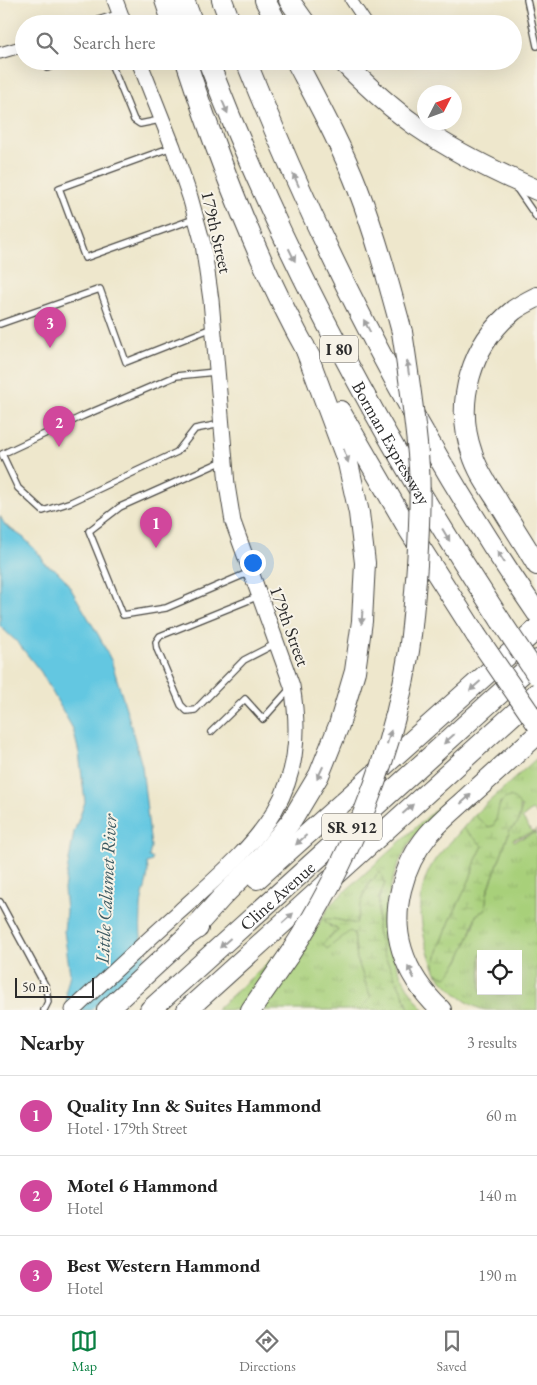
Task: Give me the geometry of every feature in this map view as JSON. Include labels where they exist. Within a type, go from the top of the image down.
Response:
[{"type":"highway","points":[[166,0],[170,15]]},
{"type":"highway","points":[[184,0],[190,15]]},
{"type":"highway","points":[[222,0],[228,15]]},
{"type":"highway","points":[[265,0],[273,15]]},
{"type":"highway","points":[[289,0],[300,15]]},
{"type":"highway","points":[[189,70],[225,172],[262,259],[304,345],[399,513],[476,636],[537,724]]},
{"type":"highway","name":"Borman Expressway","points":[[212,70],[265,198],[353,377],[467,570],[537,676]]},
{"type":"highway","name":"Borman Expressway","points":[[250,70],[297,183],[343,281],[407,402],[469,507],[532,606]]},
{"type":"highway","points":[[251,1010],[289,956],[332,881],[359,822],[379,770],[390,732],[408,653],[413,620],[420,518],[419,468],[412,397],[402,332],[381,256],[357,188],[328,123],[301,70]]},
{"type":"highway","points":[[351,70],[377,95],[415,125],[460,153],[500,174],[537,190]]},
{"type":"highway","points":[[537,297],[515,309],[497,325],[484,344],[473,364],[466,388],[464,412],[466,434],[472,455],[488,486],[537,565]]},
{"type":"highway","points":[[107,1010],[188,935],[222,896],[262,857],[292,820],[319,775],[339,726],[355,671],[362,621],[365,563],[359,512],[348,463],[304,345]]},
{"type":"highway","points":[[188,935],[222,911],[537,629]]},
{"type":"highway","name":"Cline Avenue","points":[[150,1010],[537,660]]},
{"type":"highway","name":"Cline Avenue","points":[[187,1010],[537,693]]},
{"type":"highway","points":[[441,1010],[420,987],[402,949],[398,925],[399,901],[404,878],[414,855],[428,836],[451,812],[537,735]]},
{"type":"street","points":[[115,0],[120,15]]},
{"type":"street","points":[[351,0],[361,15]]},
{"type":"street","points":[[0,53],[15,49]]},
{"type":"street","name":"179th Street","points":[[73,1010],[243,853],[271,818],[287,784],[296,746],[296,708],[292,686],[233,522],[227,485],[208,270],[196,219],[173,147],[143,70]]},
{"type":"lane","points":[[527,0],[537,46]]},
{"type":"lane","points":[[114,70],[134,120],[140,124],[162,119]]},
{"type":"lane","points":[[173,147],[59,188],[85,258],[196,219]]},
{"type":"lane","points":[[500,174],[519,191],[537,218]]},
{"type":"lane","points":[[0,324],[100,289],[126,362],[214,327]]},
{"type":"lane","points":[[217,371],[176,376],[83,416],[2,454],[18,488],[43,511],[71,502],[177,452],[195,429],[222,424]]},
{"type":"lane","points":[[225,460],[120,507],[89,531],[123,615],[166,608],[250,572]]},
{"type":"lane","points":[[259,596],[160,636],[156,642],[157,649],[181,705],[187,711],[195,710],[244,660],[277,643]]},
{"type":"lane","points":[[211,732],[245,699],[263,719],[292,686]]},
{"type":"lane","points":[[0,902],[46,987],[48,1002],[44,1010]]},
{"type":"green space","points":[[537,758],[537,815],[532,810],[522,818],[532,832],[537,830],[532,833],[513,839],[514,841],[537,832],[537,1010],[486,1010],[479,1008],[458,995],[436,973],[446,977],[459,961],[474,926],[476,915],[485,910],[487,894],[510,830],[518,823],[522,807],[500,802],[496,822],[493,826],[488,827],[474,815]]},
{"type":"green space","points":[[510,797],[520,807],[518,823],[510,830],[487,893],[485,910],[476,915],[460,958],[456,966],[446,977],[436,973],[434,968],[439,948],[483,846],[463,828],[474,815],[488,827],[493,826],[502,801]]},
{"type":"green space","points":[[445,801],[447,803],[421,828],[408,846],[397,867],[388,909],[388,931],[392,952],[410,991],[424,1010],[409,1010],[384,955],[377,930],[379,898],[385,883],[377,874],[373,881],[371,880],[364,894],[356,924],[334,919],[329,926],[340,930],[328,938],[350,931],[354,934],[357,959],[371,998],[359,1010],[263,1010],[297,961],[330,905]]},
{"type":"green space","points":[[463,828],[483,846],[439,948],[434,968],[422,926],[421,897],[429,870],[437,857]]},
{"type":"green space","points":[[380,872],[385,883],[379,898],[377,930],[384,955],[409,1010],[359,1010],[371,998],[357,959],[354,934],[350,931],[327,949],[323,944],[339,930],[326,923],[325,919],[356,924],[364,894],[371,880],[373,881]]},
{"type":"green space","points":[[282,953],[242,1010],[216,1010],[277,954]]},
{"type":"water","name":"Little Calumet River","points":[[0,516],[5,525],[24,538],[40,555],[45,564],[55,569],[65,579],[111,660],[142,766],[151,847],[149,857],[152,858],[152,861],[147,863],[148,875],[141,903],[141,933],[148,964],[163,1010],[68,1010],[66,990],[70,974],[64,931],[66,911],[64,889],[74,832],[85,802],[79,753],[73,729],[41,672],[18,643],[0,626]]},
{"type":"pier","points":[[148,957],[166,1010],[91,1010]]},
{"type":"place","name":"Best Western Hammond","points":[[50,348]]},
{"type":"place","name":"Motel 6 Hammond","points":[[59,447]]},
{"type":"place","name":"Quality Inn & Suites Hammond","points":[[156,548]]}]
